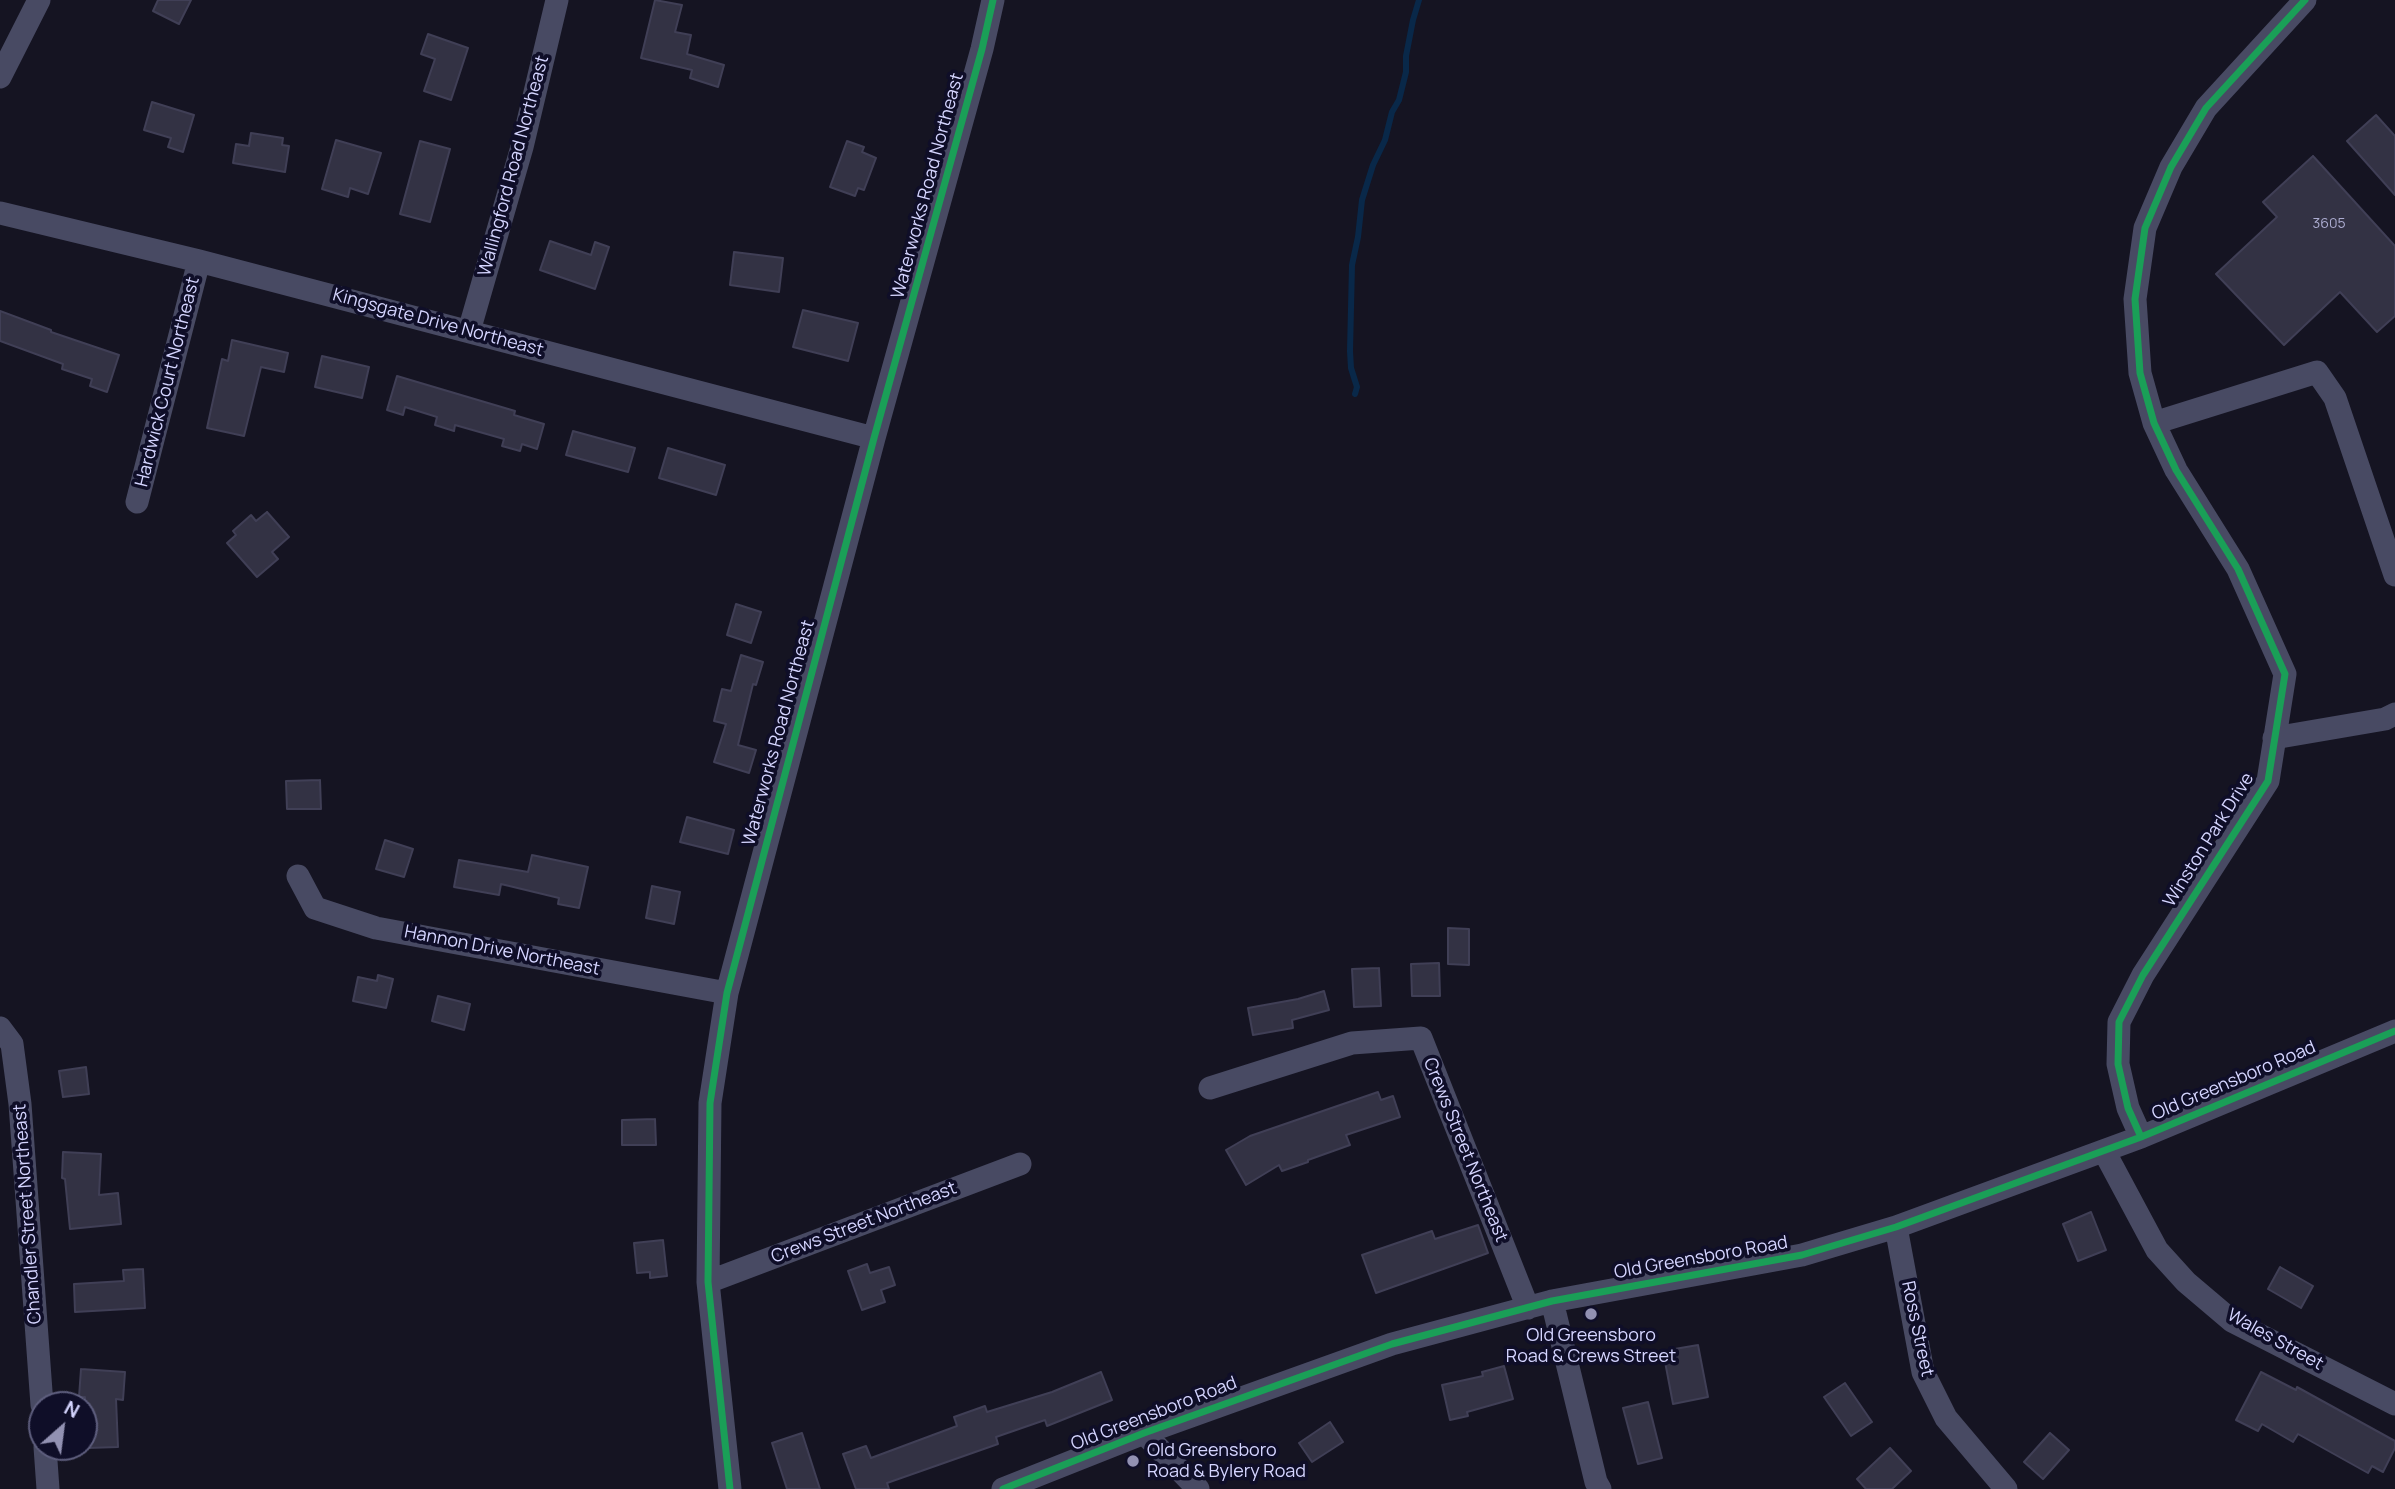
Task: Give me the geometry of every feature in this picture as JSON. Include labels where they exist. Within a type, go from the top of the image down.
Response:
[{"type":"street","points":[[0,77],[39,0]]},
{"type":"street","name":"Wallingford Road Northeast","points":[[468,331],[522,147],[557,0]]},
{"type":"street","name":"Waterworks Road Northeast","points":[[730,1489],[708,1282],[710,1103],[727,993],[874,438],[982,50],[993,0]]},
{"type":"street","name":"Winston Park Drive","points":[[2141,1137],[2127,1108],[2118,1064],[2119,1022],[2143,975],[2267,781],[2285,674],[2238,569],[2176,470],[2154,422],[2140,373],[2135,299],[2145,228],[2171,167],[2206,108],[2305,0]]},
{"type":"street","name":"Kingsgate Drive Northeast","points":[[0,213],[199,261],[874,438]]},
{"type":"street","name":"Hardwick Court Northeast","points":[[137,502],[199,261]]},
{"type":"street","points":[[2154,422],[2318,372],[2335,398],[2395,575]]},
{"type":"street","points":[[2274,738],[2385,719],[2395,714]]},
{"type":"street","name":"Hannon Drive Northeast","points":[[298,876],[315,908],[376,928],[727,993]]},
{"type":"street","name":"Chandler Street Northeast","points":[[0,1028],[12,1044],[20,1104],[41,1391]]},
{"type":"street","name":"Old Greensboro Road","points":[[1017,1487],[1144,1433],[1392,1344],[1552,1301],[1802,1255],[1896,1227],[2141,1137],[2395,1031]]},
{"type":"street","name":"Crews Street Northeast","points":[[1210,1088],[1352,1043],[1420,1038],[1528,1308]]},
{"type":"street","name":"Wales Street","points":[[2104,1151],[2157,1250],[2186,1282],[2232,1321],[2395,1404]]},
{"type":"street","name":"Crews Street Northeast","points":[[708,1282],[1020,1164]]},
{"type":"street","name":"Ross Street","points":[[1896,1227],[1923,1372],[1945,1418],[2006,1489]]},
{"type":"street","points":[[1552,1301],[1596,1482],[1600,1489]]},
{"type":"street","points":[[1144,1433],[1198,1489]]},
{"type":"street","points":[[46,1461],[48,1489]]},
{"type":"building","points":[[158,0],[191,0],[179,24],[153,11]]},
{"type":"building","points":[[655,0],[682,5],[675,32],[691,35],[687,54],[724,65],[718,87],[690,78],[692,70],[641,58]]},
{"type":"building","points":[[428,34],[468,48],[451,100],[424,91],[435,59],[421,54]]},
{"type":"building","points":[[152,102],[194,115],[183,152],[168,147],[171,138],[144,130]]},
{"type":"building","points":[[2376,115],[2395,136],[2395,195],[2347,141]]},
{"type":"building","points":[[251,133],[283,138],[282,145],[289,146],[285,172],[233,163],[236,144],[249,146]]},
{"type":"building","points":[[336,140],[381,153],[368,194],[350,188],[348,197],[322,189]]},
{"type":"building","points":[[420,141],[450,149],[430,222],[400,214]]},
{"type":"building","points":[[847,141],[864,147],[862,152],[876,158],[864,190],[858,188],[855,196],[830,187]]},
{"type":"building","points":[[2313,156],[2395,246],[2395,316],[2377,332],[2340,292],[2284,345],[2216,274],[2277,217],[2263,202]]},
{"type":"building","points":[[550,241],[591,255],[595,242],[609,247],[595,289],[540,270]]},
{"type":"building","points":[[734,252],[783,258],[779,292],[730,285]]},
{"type":"building","points":[[803,310],[858,323],[848,361],[793,347]]},
{"type":"building","points":[[0,311],[119,355],[107,392],[90,386],[92,379],[62,369],[63,364],[0,341]]},
{"type":"building","points":[[232,340],[288,353],[284,372],[261,367],[244,436],[207,428],[222,359],[228,361]]},
{"type":"building","points":[[322,356],[369,367],[362,398],[315,387]]},
{"type":"building","points":[[397,376],[515,411],[514,415],[544,424],[537,449],[522,444],[520,451],[502,446],[504,439],[455,425],[454,431],[435,425],[437,417],[405,407],[403,415],[387,410]]},
{"type":"building","points":[[573,431],[635,448],[628,472],[566,455]]},
{"type":"building","points":[[668,448],[725,465],[716,495],[659,478]]},
{"type":"building","points":[[267,512],[289,537],[272,552],[278,559],[257,577],[227,543],[236,535],[233,531],[251,515],[256,521]]},
{"type":"building","points":[[736,604],[761,612],[751,643],[727,635]]},
{"type":"building","points":[[741,655],[763,662],[756,685],[753,684],[738,745],[756,750],[749,773],[714,762],[726,724],[714,721],[722,689],[731,691]]},
{"type":"building","points":[[320,780],[321,809],[287,809],[286,781]]},
{"type":"building","points":[[687,817],[734,830],[728,854],[680,842]]},
{"type":"building","points":[[385,840],[413,849],[404,877],[376,869]]},
{"type":"building","points":[[532,855],[588,867],[579,908],[558,904],[559,898],[501,884],[499,895],[454,887],[459,860],[528,872]]},
{"type":"building","points":[[652,886],[680,892],[674,924],[646,918]]},
{"type":"building","points":[[1448,928],[1469,929],[1469,965],[1448,964]]},
{"type":"building","points":[[1439,963],[1440,996],[1412,996],[1411,964]]},
{"type":"building","points":[[1379,968],[1381,1006],[1354,1007],[1352,969]]},
{"type":"building","points":[[378,975],[393,979],[386,1008],[353,1001],[358,977],[377,981]]},
{"type":"building","points":[[1324,991],[1329,1010],[1292,1020],[1293,1028],[1253,1035],[1248,1008],[1298,999]]},
{"type":"building","points":[[438,996],[470,1004],[464,1030],[432,1021]]},
{"type":"building","points":[[86,1067],[89,1094],[63,1097],[59,1071]]},
{"type":"building","points":[[1378,1092],[1381,1100],[1393,1096],[1400,1117],[1346,1135],[1350,1145],[1308,1162],[1282,1171],[1279,1165],[1246,1185],[1226,1150],[1250,1136]]},
{"type":"building","points":[[655,1119],[656,1145],[622,1145],[622,1120]]},
{"type":"building","points":[[63,1152],[101,1154],[99,1195],[118,1193],[121,1224],[70,1229],[65,1179],[62,1178]]},
{"type":"building","points":[[2091,1212],[2106,1250],[2078,1261],[2063,1224]]},
{"type":"building","points":[[1478,1225],[1488,1253],[1376,1293],[1362,1255],[1432,1231],[1435,1239]]},
{"type":"building","points":[[663,1240],[667,1276],[650,1278],[650,1272],[637,1273],[634,1243]]},
{"type":"building","points":[[867,1264],[870,1273],[889,1267],[895,1285],[881,1290],[885,1302],[862,1310],[848,1271]]},
{"type":"building","points":[[2280,1267],[2313,1286],[2301,1308],[2268,1289]]},
{"type":"building","points":[[143,1269],[145,1308],[75,1312],[74,1284],[124,1281],[123,1270]]},
{"type":"building","points":[[1698,1345],[1708,1397],[1673,1404],[1663,1351]]},
{"type":"building","points":[[1504,1366],[1513,1399],[1467,1412],[1468,1416],[1450,1420],[1442,1385],[1483,1376],[1482,1372]]},
{"type":"building","points":[[81,1369],[125,1372],[123,1400],[116,1399],[118,1447],[98,1448],[98,1391],[79,1391]]},
{"type":"building","points":[[1101,1372],[1112,1400],[1047,1426],[1045,1420],[996,1437],[998,1444],[887,1483],[889,1489],[856,1489],[843,1454],[866,1446],[871,1458],[957,1426],[954,1417],[985,1406],[987,1412],[1052,1392]]},
{"type":"building","points":[[2261,1372],[2296,1390],[2297,1387],[2395,1441],[2395,1448],[2383,1472],[2372,1466],[2368,1473],[2298,1434],[2293,1442],[2262,1424],[2258,1431],[2236,1420]]},
{"type":"building","points":[[1845,1383],[1872,1422],[1851,1436],[1824,1397]]},
{"type":"building","points":[[1648,1402],[1662,1458],[1638,1464],[1623,1408]]},
{"type":"building","points":[[1330,1422],[1343,1442],[1312,1462],[1299,1443]]},
{"type":"building","points":[[802,1433],[820,1489],[787,1489],[772,1443]]},
{"type":"building","points":[[2050,1433],[2069,1450],[2043,1479],[2024,1462]]},
{"type":"building","points":[[1890,1448],[1911,1471],[1892,1489],[1866,1489],[1857,1479]]},
{"type":"waterway","points":[[1355,394],[1357,387],[1351,368],[1350,351],[1352,265],[1362,200],[1373,165],[1385,140],[1392,112],[1399,100],[1419,0]]},
{"type":"cycle path","points":[[730,1489],[708,1282],[710,1103],[727,993],[993,0]]},
{"type":"cycle path","points":[[2141,1137],[2128,1108],[2118,1064],[2119,1022],[2143,975],[2268,781],[2285,674],[2238,569],[2176,470],[2154,423],[2140,373],[2135,299],[2145,228],[2171,167],[2206,108],[2305,0]]},
{"type":"cycle path","points":[[1003,1489],[1144,1433],[1392,1344],[1552,1301],[1802,1255],[1896,1227],[2141,1137],[2395,1031]]},
{"type":"place","name":"Old Greensboro Road & Crews Street","points":[[1591,1314]]},
{"type":"place","name":"Old Greensboro Road & Bylery Road","points":[[1133,1461]]}]
